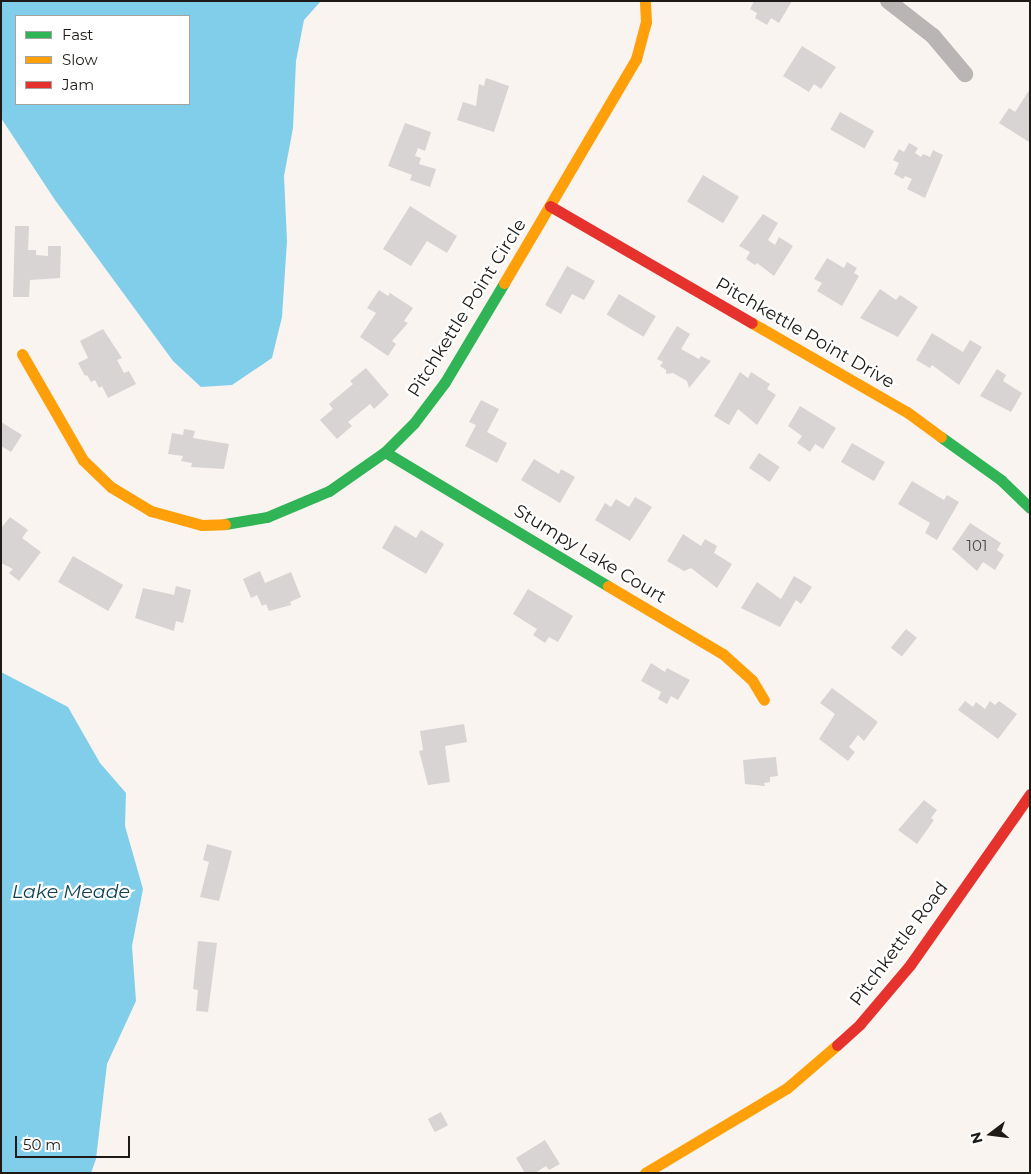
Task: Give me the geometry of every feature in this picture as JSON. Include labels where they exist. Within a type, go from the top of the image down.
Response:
[{"type":"street","name":"Pitchkettle Point Circle","points":[[22,354],[69,440],[89,468],[132,501],[176,519],[218,526],[267,517],[329,491],[385,452],[414,423],[445,382],[636,59],[646,22],[645,1]]},
{"type":"street","points":[[888,1],[933,36],[965,74]]},
{"type":"street","name":"Pitchkettle Point Drive","points":[[550,206],[907,412],[1001,480],[1030,508]]},
{"type":"street","name":"Stumpy Lake Court","points":[[385,452],[723,654],[752,680],[764,700]]},
{"type":"street","name":"Pitchkettle Road","points":[[645,1173],[787,1088],[860,1024],[910,965],[1030,794]]},
{"type":"water","points":[[1,1],[321,1],[304,20],[296,61],[293,128],[284,176],[287,241],[282,317],[272,358],[232,385],[201,387],[173,361],[55,200],[1,118]]},
{"type":"water","name":"Lake Meade","points":[[1,672],[68,707],[100,763],[126,793],[125,826],[143,889],[132,946],[136,1001],[107,1064],[96,1159],[91,1173],[1,1173]]},
{"type":"building","points":[[754,1],[792,1],[779,23],[771,18],[767,25],[755,18],[757,13],[750,9]]},
{"type":"building","points":[[802,46],[836,67],[821,89],[814,84],[809,92],[783,76]]},
{"type":"building","points":[[486,78],[509,86],[494,132],[457,120],[463,102],[476,106],[479,84],[484,86]]},
{"type":"building","points":[[1030,89],[1029,142],[999,123],[1009,108],[1015,112]]},
{"type":"building","points":[[840,112],[874,131],[864,148],[830,129]]},
{"type":"building","points":[[405,123],[431,132],[425,151],[418,148],[415,156],[421,158],[419,164],[436,169],[430,187],[410,180],[412,175],[388,166]]},
{"type":"building","points":[[909,143],[918,148],[915,153],[921,157],[923,154],[930,157],[933,150],[943,155],[925,198],[907,189],[912,179],[905,176],[903,179],[894,174],[899,163],[893,160],[899,149],[904,152]]},
{"type":"building","points":[[703,175],[739,197],[723,223],[687,202]]},
{"type":"building","points":[[410,206],[457,236],[447,253],[427,241],[411,266],[383,249]]},
{"type":"building","points":[[763,214],[778,223],[768,240],[775,245],[779,237],[793,246],[774,276],[757,263],[755,265],[746,259],[750,252],[739,246]]},
{"type":"building","points":[[15,226],[29,226],[28,250],[36,250],[36,255],[48,256],[48,246],[61,246],[60,278],[30,280],[29,297],[13,297]]},
{"type":"building","points":[[827,258],[844,268],[847,262],[857,268],[854,273],[859,276],[842,306],[817,291],[822,283],[814,279]]},
{"type":"building","points":[[567,266],[595,281],[584,300],[572,294],[561,314],[545,305]]},
{"type":"building","points":[[880,289],[896,300],[900,295],[918,307],[898,337],[860,318]]},
{"type":"building","points":[[379,290],[388,296],[390,293],[413,308],[404,321],[408,323],[392,341],[396,344],[388,356],[360,337],[376,313],[367,308]]},
{"type":"building","points":[[619,294],[656,316],[643,337],[607,315]]},
{"type":"building","points":[[677,326],[690,334],[681,349],[699,359],[701,356],[711,361],[689,388],[687,381],[673,373],[666,374],[666,370],[660,366],[663,362],[657,359]]},
{"type":"building","points":[[103,329],[122,358],[117,360],[124,373],[129,371],[136,384],[108,398],[102,386],[99,388],[95,380],[91,382],[87,375],[85,376],[78,363],[88,358],[80,341]]},
{"type":"building","points":[[932,333],[963,352],[970,340],[982,347],[959,385],[932,365],[930,368],[916,360]]},
{"type":"building","points":[[366,368],[389,395],[374,409],[370,404],[348,422],[352,426],[337,439],[320,420],[333,409],[329,404],[353,384],[350,381]]},
{"type":"building","points":[[997,369],[1006,375],[1003,381],[1022,393],[1011,412],[980,396]]},
{"type":"building","points":[[740,372],[748,378],[751,372],[770,384],[767,389],[776,395],[757,425],[738,409],[729,425],[714,416]]},
{"type":"building","points":[[481,400],[499,409],[487,432],[507,443],[497,463],[465,446],[476,425],[469,422]]},
{"type":"building","points":[[800,406],[836,428],[823,449],[815,444],[810,452],[797,443],[802,436],[788,426]]},
{"type":"building","points":[[1,422],[22,435],[11,452],[1,446]]},
{"type":"building","points":[[184,429],[195,431],[193,438],[229,444],[224,469],[191,467],[192,463],[181,461],[183,456],[168,454],[172,433],[183,435]]},
{"type":"building","points":[[852,443],[885,462],[874,481],[841,462]]},
{"type":"building","points":[[759,453],[780,467],[770,482],[749,468]]},
{"type":"building","points":[[534,459],[559,474],[561,469],[575,477],[560,503],[521,480]]},
{"type":"building","points":[[912,481],[944,500],[947,495],[959,502],[937,540],[925,533],[930,523],[898,504]]},
{"type":"building","points":[[635,497],[652,507],[630,541],[595,520],[605,503],[611,507],[616,499],[629,507]]},
{"type":"building","points":[[10,517],[28,530],[22,538],[41,552],[19,581],[9,573],[13,569],[1,563],[1,528]]},
{"type":"building","points":[[970,523],[1001,543],[997,550],[1004,555],[995,570],[983,562],[977,571],[952,549]]},
{"type":"building","points":[[395,525],[416,538],[421,530],[444,544],[426,574],[382,548]]},
{"type":"building","points":[[683,534],[701,546],[705,539],[717,546],[714,553],[732,564],[717,588],[691,568],[684,571],[667,561]]},
{"type":"building","points":[[73,556],[123,585],[108,611],[58,582]]},
{"type":"building","points":[[260,571],[265,583],[291,572],[301,597],[290,602],[291,605],[269,611],[266,604],[262,606],[257,595],[251,598],[243,579]]},
{"type":"building","points":[[794,576],[812,587],[801,604],[796,600],[780,627],[741,608],[757,582],[781,599]]},
{"type":"building","points":[[176,586],[191,590],[183,623],[176,621],[174,631],[135,618],[143,588],[174,595]]},
{"type":"building","points":[[528,589],[573,616],[558,642],[549,637],[545,643],[533,635],[537,629],[513,614]]},
{"type":"building","points":[[906,629],[917,638],[902,656],[891,648]]},
{"type":"building","points":[[651,663],[665,672],[667,668],[690,680],[678,700],[671,696],[667,704],[658,699],[661,692],[641,681]]},
{"type":"building","points":[[832,688],[878,722],[864,741],[858,735],[849,747],[855,752],[848,761],[819,739],[835,714],[820,703]]},
{"type":"building","points":[[965,701],[973,707],[976,702],[985,709],[990,701],[995,705],[999,701],[1017,714],[998,739],[958,710]]},
{"type":"building","points":[[464,724],[467,742],[445,746],[450,782],[428,785],[419,751],[423,750],[420,731]]},
{"type":"building","points":[[776,757],[778,776],[770,777],[770,782],[764,783],[765,786],[745,784],[743,760]]},
{"type":"building","points":[[924,800],[937,810],[931,818],[934,820],[917,844],[898,830]]},
{"type":"building","points":[[207,844],[232,851],[219,901],[200,897],[209,862],[203,860]]},
{"type":"building","points":[[198,941],[217,943],[208,1012],[196,1011],[198,990],[193,989]]},
{"type":"building","points":[[441,1112],[448,1125],[435,1132],[428,1119]]},
{"type":"building","points":[[545,1140],[560,1164],[549,1170],[546,1166],[535,1173],[525,1173],[516,1158]]},
{"type":"traffic: fast","points":[[225,524],[267,517],[329,491],[385,452],[414,423],[445,382],[504,283]]},
{"type":"traffic: fast","points":[[941,437],[1001,480],[1030,508]]},
{"type":"traffic: fast","points":[[385,452],[608,586]]},
{"type":"traffic: slow","points":[[504,283],[636,59],[646,22],[645,1]]},
{"type":"traffic: slow","points":[[752,323],[907,412],[941,437]]},
{"type":"traffic: slow","points":[[22,354],[83,460],[111,487],[151,511],[202,525],[225,524]]},
{"type":"traffic: slow","points":[[608,586],[723,654],[752,680],[764,700]]},
{"type":"traffic: slow","points":[[645,1173],[787,1088],[837,1045]]},
{"type":"traffic: jam","points":[[550,206],[752,323]]},
{"type":"traffic: jam","points":[[837,1045],[860,1024],[910,965],[1030,794]]}]
